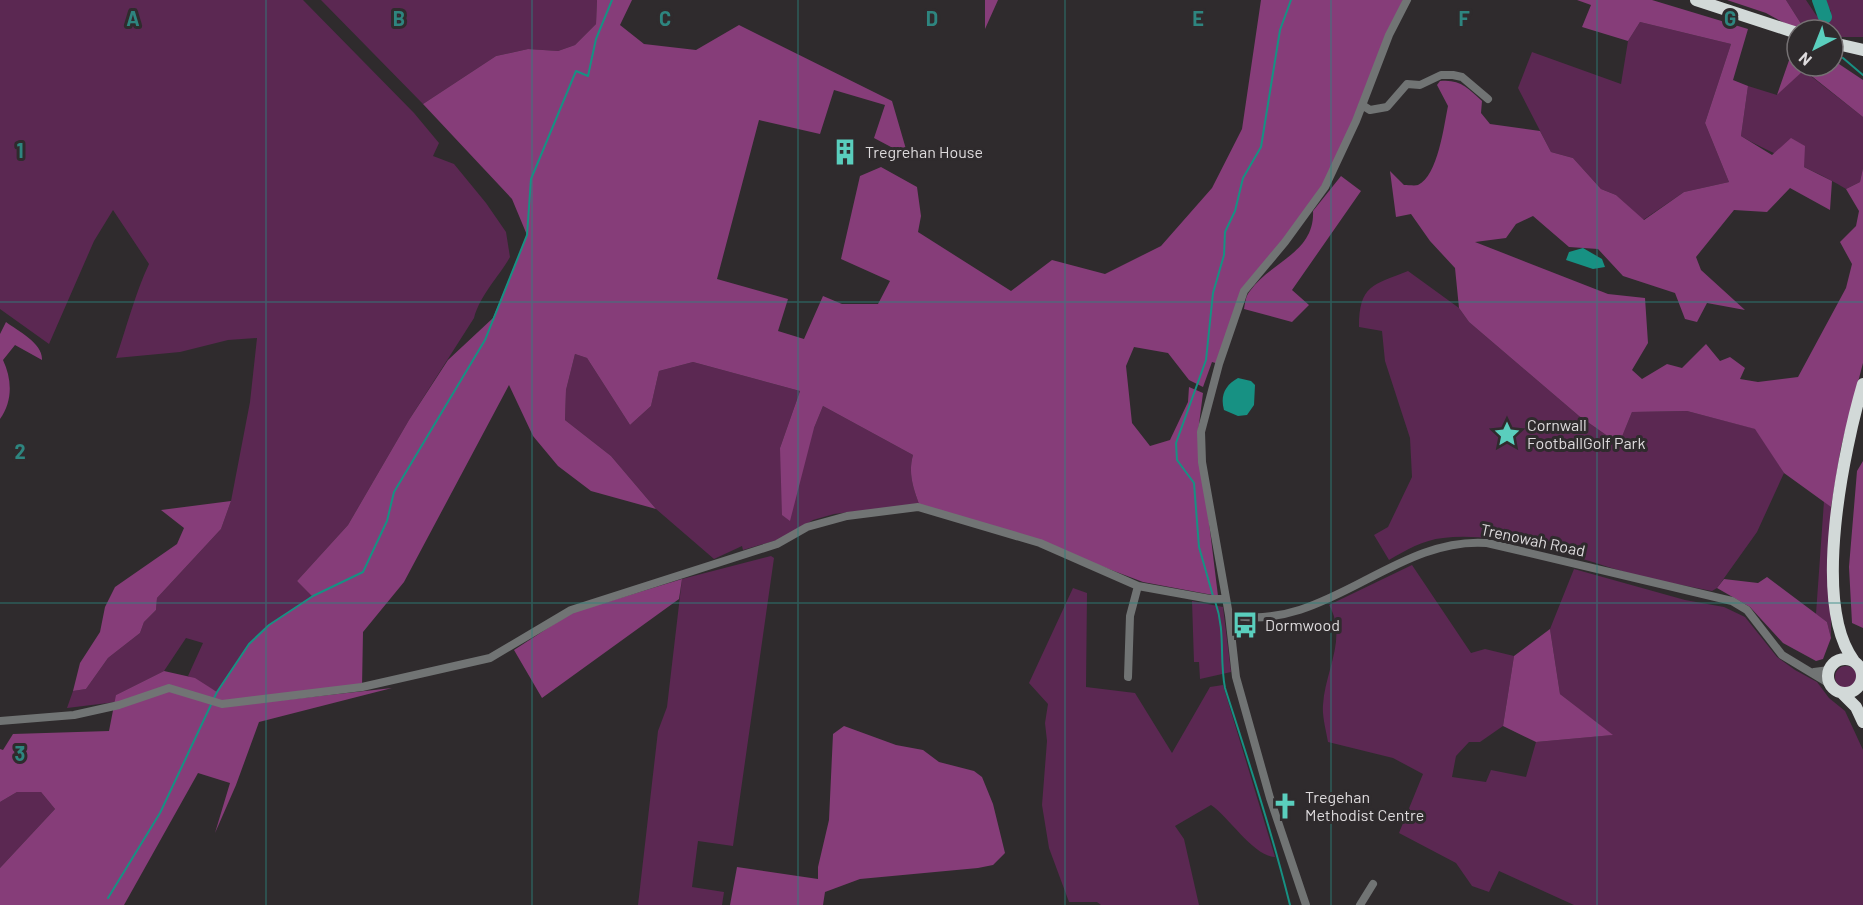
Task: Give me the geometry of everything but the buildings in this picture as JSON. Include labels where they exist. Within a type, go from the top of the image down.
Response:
[{"type":"highway","points":[[1696,0],[1785,29]]},
{"type":"highway","points":[[1845,46],[1863,48]]},
{"type":"highway","points":[[1862,718],[1842,693],[1830,684],[1830,668],[1840,637],[1835,602],[1836,520],[1841,471],[1863,384]]},
{"type":"highway","points":[[1840,637],[1862,672],[1862,718]]},
{"type":"highway","points":[[1830,668],[1841,659],[1858,663]]},
{"type":"highway","points":[[1842,693],[1852,692],[1862,681]]},
{"type":"street","points":[[1306,905],[1270,798],[1236,677],[1229,615],[1217,599],[1201,432],[1219,364],[1244,291],[1285,242],[1326,187],[1362,105],[1389,35],[1407,0]]},
{"type":"street","points":[[1362,105],[1370,110],[1387,108],[1407,84],[1420,85],[1445,74],[1462,77],[1488,99]]},
{"type":"street","points":[[0,721],[74,715],[119,705],[169,688],[222,704],[362,687],[490,658],[571,610],[777,544],[807,527],[847,516],[908,508],[918,507],[1040,543],[1138,586],[1217,599]]},
{"type":"street","name":"Trenowah Road","points":[[1229,615],[1255,619],[1316,606],[1423,553],[1472,542],[1487,543],[1732,601],[1748,610],[1782,655],[1797,666],[1814,672],[1830,684]]},
{"type":"street","points":[[1128,677],[1130,616],[1138,586]]},
{"type":"street","points":[[1814,672],[1830,668]]},
{"type":"street","points":[[1360,905],[1373,884]]},
{"type":"shaded area","points":[[0,0],[303,0],[414,113],[439,143],[433,156],[454,164],[506,232],[510,257],[485,294],[474,318],[409,420],[348,525],[297,581],[313,596],[269,625],[249,644],[217,692],[188,676],[203,643],[186,638],[164,671],[116,695],[116,702],[67,708],[73,691],[86,689],[108,658],[140,633],[144,622],[156,610],[157,598],[221,529],[231,501],[250,402],[257,338],[228,340],[180,352],[116,358],[135,298],[149,264],[113,210],[94,241],[49,344],[0,309]]},
{"type":"shaded area","points":[[321,0],[597,0],[596,24],[575,45],[558,51],[528,49],[496,56],[423,104]]},
{"type":"shaded area","points":[[597,0],[632,0],[620,25],[644,44],[696,50],[739,25],[892,101],[908,156],[874,138],[885,105],[834,90],[820,134],[759,120],[717,279],[788,299],[778,331],[804,339],[823,296],[842,304],[878,304],[890,281],[841,259],[860,176],[881,167],[917,187],[921,216],[918,232],[1011,291],[1052,260],[1105,274],[1161,246],[1212,188],[1242,129],[1261,0],[1403,0],[1325,187],[1244,291],[1219,364],[1212,362],[1203,387],[1189,380],[1168,353],[1134,347],[1126,366],[1132,423],[1150,446],[1170,440],[1188,402],[1189,387],[1203,393],[1198,432],[1218,596],[1143,582],[1040,543],[919,504],[911,474],[913,455],[823,406],[814,428],[790,521],[782,515],[780,448],[800,391],[693,362],[659,371],[651,406],[630,425],[587,358],[575,354],[566,390],[565,420],[611,456],[656,509],[591,491],[558,466],[533,436],[509,385],[404,582],[363,632],[362,687],[247,704],[392,688],[259,722],[236,785],[215,833],[230,783],[198,773],[124,905],[0,905],[0,868],[55,809],[41,792],[17,792],[0,802],[0,749],[3,750],[13,734],[109,731],[116,695],[164,671],[195,678],[217,692],[249,644],[269,625],[312,596],[297,581],[348,525],[409,420],[448,360],[493,318],[527,235],[512,199],[423,104],[496,56],[528,49],[558,51],[575,45],[596,24]]},
{"type":"shaded area","points":[[985,0],[998,0],[985,29]]},
{"type":"shaded area","points":[[1577,0],[1652,0],[1748,29],[1733,80],[1748,86],[1741,136],[1772,155],[1791,138],[1805,146],[1804,167],[1832,181],[1830,210],[1790,188],[1767,212],[1734,210],[1696,257],[1701,270],[1745,310],[1707,303],[1697,322],[1685,319],[1675,293],[1623,276],[1598,249],[1569,247],[1533,216],[1516,224],[1506,238],[1475,242],[1608,294],[1645,298],[1648,343],[1632,370],[1642,379],[1667,364],[1682,368],[1706,344],[1720,361],[1730,357],[1745,368],[1740,379],[1758,382],[1798,377],[1846,288],[1852,264],[1840,242],[1856,226],[1859,211],[1846,189],[1860,182],[1863,168],[1863,363],[1841,447],[1831,507],[1784,473],[1755,429],[1687,411],[1632,412],[1619,444],[1579,416],[1469,322],[1459,308],[1455,268],[1430,241],[1411,214],[1396,217],[1390,171],[1404,185],[1418,185],[1431,172],[1435,161],[1448,106],[1437,85],[1440,81],[1453,81],[1472,92],[1482,101],[1481,113],[1490,124],[1540,131],[1551,152],[1573,158],[1601,189],[1616,195],[1644,220],[1684,192],[1729,182],[1705,123],[1731,44],[1640,22],[1628,41],[1582,27],[1591,5]]},
{"type":"shaded area","points":[[1727,0],[1786,0],[1797,18],[1785,18],[1785,23],[1766,13]]},
{"type":"shaded area","points":[[1786,0],[1806,0],[1820,18],[1797,18]]},
{"type":"shaded area","points":[[1823,0],[1863,0],[1863,37],[1845,37],[1845,18],[1830,18],[1831,11]]},
{"type":"shaded area","points":[[1640,22],[1731,44],[1705,123],[1729,182],[1684,192],[1643,220],[1616,195],[1601,189],[1573,158],[1551,152],[1518,88],[1532,52],[1621,84],[1628,41]]},
{"type":"shaded area","points":[[1845,68],[1863,80],[1863,117],[1814,78],[1845,78]]},
{"type":"shaded area","points":[[1785,72],[1785,78],[1795,78],[1777,95]]},
{"type":"shaded area","points":[[1795,78],[1813,78],[1863,117],[1863,168],[1860,182],[1846,189],[1741,136],[1748,86],[1777,95]]},
{"type":"shaded area","points":[[1341,176],[1361,191],[1292,290],[1309,305],[1292,322],[1244,309],[1248,295],[1259,281],[1290,256],[1307,237],[1312,225],[1313,211]]},
{"type":"shaded area","points":[[1583,248],[1602,259],[1605,267],[1593,269],[1566,260],[1569,252]]},
{"type":"shaded area","name":"Cornwall FootballGolf Park","points":[[1408,271],[1459,308],[1469,322],[1579,416],[1619,444],[1632,412],[1687,411],[1756,429],[1784,473],[1757,532],[1717,588],[1712,591],[1651,579],[1563,553],[1489,538],[1436,539],[1415,546],[1389,560],[1374,535],[1388,527],[1412,477],[1410,438],[1385,361],[1382,331],[1359,327],[1362,302],[1370,288]]},
{"type":"shaded area","points":[[6,322],[34,343],[42,360],[15,345],[3,360],[10,390],[7,405],[0,419],[0,334]]},
{"type":"shaded area","points":[[575,354],[587,358],[630,425],[651,406],[659,371],[693,362],[800,391],[780,448],[814,428],[823,406],[913,455],[911,474],[919,504],[834,514],[813,520],[784,538],[743,550],[742,546],[714,559],[656,509],[611,456],[565,420],[566,390]]},
{"type":"shaded area","points":[[1238,378],[1251,381],[1255,385],[1254,405],[1247,415],[1238,416],[1224,410],[1225,391]]},
{"type":"shaded area","points":[[1863,461],[1863,628],[1852,623],[1849,567],[1857,471]]},
{"type":"shaded area","points":[[231,501],[221,529],[157,598],[156,610],[144,622],[140,633],[108,658],[86,689],[73,691],[80,663],[100,632],[105,607],[115,587],[177,544],[184,528],[161,510]]},
{"type":"shaded area","points":[[1824,501],[1831,507],[1831,638],[1827,622],[1816,614]]},
{"type":"shaded area","points":[[771,556],[774,558],[733,846],[698,841],[692,887],[724,892],[722,905],[638,905],[658,731],[667,707],[682,579]]},
{"type":"shaded area","points":[[1412,565],[1471,653],[1485,649],[1514,656],[1503,726],[1480,742],[1469,742],[1456,756],[1452,777],[1486,782],[1491,770],[1526,777],[1536,742],[1612,735],[1560,694],[1550,629],[1574,569],[1685,600],[1724,607],[1745,617],[1777,657],[1817,682],[1829,698],[1845,711],[1863,750],[1863,905],[1574,905],[1499,871],[1489,892],[1472,886],[1456,863],[1399,833],[1423,774],[1393,758],[1328,742],[1323,705],[1336,642],[1334,617],[1329,605]]},
{"type":"shaded area","points":[[1767,577],[1827,622],[1831,638],[1823,659],[1816,661],[1783,643],[1750,607],[1717,588],[1724,579],[1758,583]]},
{"type":"shaded area","points":[[682,579],[679,599],[542,698],[514,650],[571,613]]},
{"type":"shaded area","points":[[1073,588],[1087,593],[1086,687],[1135,693],[1172,753],[1210,687],[1223,685],[1275,857],[1267,855],[1250,844],[1211,805],[1175,826],[1184,839],[1199,905],[1101,905],[1097,902],[1069,902],[1049,848],[1042,805],[1047,741],[1045,723],[1048,704],[1029,683]]},
{"type":"shaded area","points":[[1192,601],[1223,607],[1231,672],[1200,679],[1199,662],[1194,662]]},
{"type":"shaded area","points":[[1550,629],[1560,694],[1613,735],[1536,742],[1503,726],[1514,656]]},
{"type":"shaded area","points":[[1846,666],[1854,669],[1857,677],[1854,685],[1846,688],[1838,685],[1835,677],[1838,669]]},
{"type":"shaded area","points":[[844,726],[896,745],[923,750],[939,762],[974,771],[982,777],[993,804],[1005,853],[993,865],[978,868],[860,879],[825,892],[823,905],[730,905],[737,867],[818,879],[818,867],[829,820],[833,734]]},
{"type":"shaded area","points":[[17,792],[41,792],[55,809],[0,868],[0,802]]},
{"type":"waterway","points":[[108,898],[160,813],[217,692],[249,644],[269,625],[313,596],[363,572],[387,521],[394,492],[485,340],[527,235],[531,179],[576,71],[588,76],[596,39],[612,0]]},
{"type":"waterway","points":[[1213,596],[1199,547],[1194,483],[1177,460],[1176,443],[1206,360],[1213,293],[1224,255],[1225,232],[1235,211],[1243,178],[1261,147],[1280,30],[1291,0]]},
{"type":"waterway","points":[[1819,0],[1825,17]]},
{"type":"waterway","points":[[1845,60],[1863,75]]},
{"type":"waterway","points":[[1215,601],[1220,623],[1225,688],[1268,823],[1290,905]]},
{"type":"place","name":"Tregrehan House","points":[[845,152]]},
{"type":"place","name":"Cornwall FootballGolf Park","points":[[1507,434]]},
{"type":"place","name":"Dormwood","points":[[1245,625]]},
{"type":"place","name":"Tregehan Methodist Centre","points":[[1285,806]]}]
